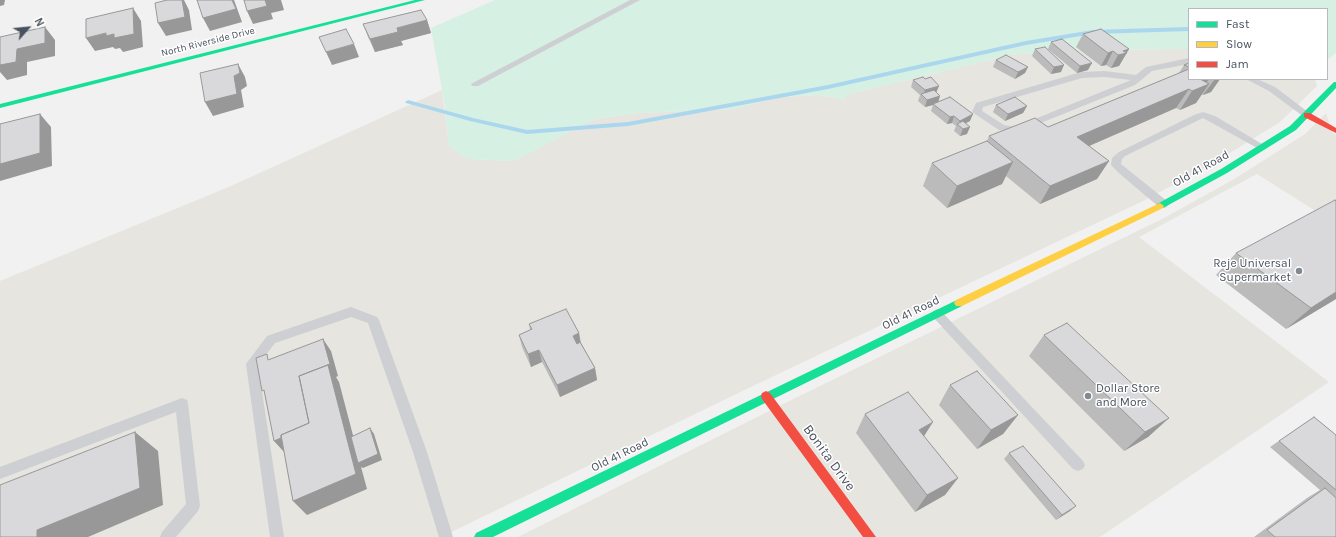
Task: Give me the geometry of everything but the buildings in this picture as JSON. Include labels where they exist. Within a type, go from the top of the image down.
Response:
[{"type":"street","name":"North Riverside Drive","points":[[0,106],[422,0]]},
{"type":"street","name":"Old 41 Road","points":[[480,537],[766,396],[1163,204],[1224,171],[1293,128],[1336,84]]},
{"type":"street","points":[[1307,114],[1336,131]]},
{"type":"street","name":"Bonita Drive","points":[[766,396],[870,537]]},
{"type":"lane","points":[[475,84],[636,0]]},
{"type":"lane","points":[[1137,78],[1105,74],[1081,75],[979,105],[977,112],[1002,128],[1016,130],[1132,83],[1149,69],[1188,60]]},
{"type":"lane","points":[[1252,80],[1272,89],[1307,114]]},
{"type":"lane","points":[[1163,204],[1116,165],[1117,158],[1122,154],[1203,115],[1212,118],[1262,147]]},
{"type":"lane","points":[[278,537],[252,364],[270,339],[351,312],[373,320],[420,452],[446,537]]},
{"type":"lane","points":[[937,314],[1078,465]]},
{"type":"lane","points":[[0,473],[182,404],[193,506],[166,537]]},
{"type":"shaded area","points":[[1188,49],[1188,80],[1315,80],[1317,86],[1280,122],[1212,164],[1143,201],[757,384],[441,537],[0,537],[0,281],[231,186],[442,90],[449,146],[468,159],[513,161],[594,119],[638,113],[732,109],[780,97],[820,95],[845,100],[845,95],[1011,55],[1065,50]]},
{"type":"shaded area","points":[[1326,113],[1332,132],[1336,135],[1336,224],[1257,174],[1139,237],[1329,382],[1100,537],[518,537],[775,408],[1166,217],[1236,178],[1305,134]]},
{"type":"green space","points":[[495,0],[1336,0],[1336,53],[1328,59],[1328,8],[1188,8],[1188,49],[1065,50],[1011,55],[845,95],[845,100],[820,95],[780,97],[732,109],[638,113],[594,119],[514,161],[468,159],[449,146],[444,101],[431,28]]},
{"type":"waterway","points":[[408,102],[472,120],[527,132],[628,124],[828,87],[1026,43],[1093,32],[1188,29]]},
{"type":"traffic: fast","points":[[0,106],[422,0]]},
{"type":"traffic: fast","points":[[1160,206],[1224,171],[1293,128],[1336,84]]},
{"type":"traffic: fast","points":[[480,537],[959,303]]},
{"type":"traffic: slow","points":[[959,303],[1160,206]]},
{"type":"traffic: jam","points":[[1307,115],[1336,131]]},
{"type":"traffic: jam","points":[[766,396],[870,537]]},
{"type":"place","name":"Reje Universal Supermarket","points":[[1299,271]]},
{"type":"place","name":"Dollar Store and More","points":[[1088,396]]}]
